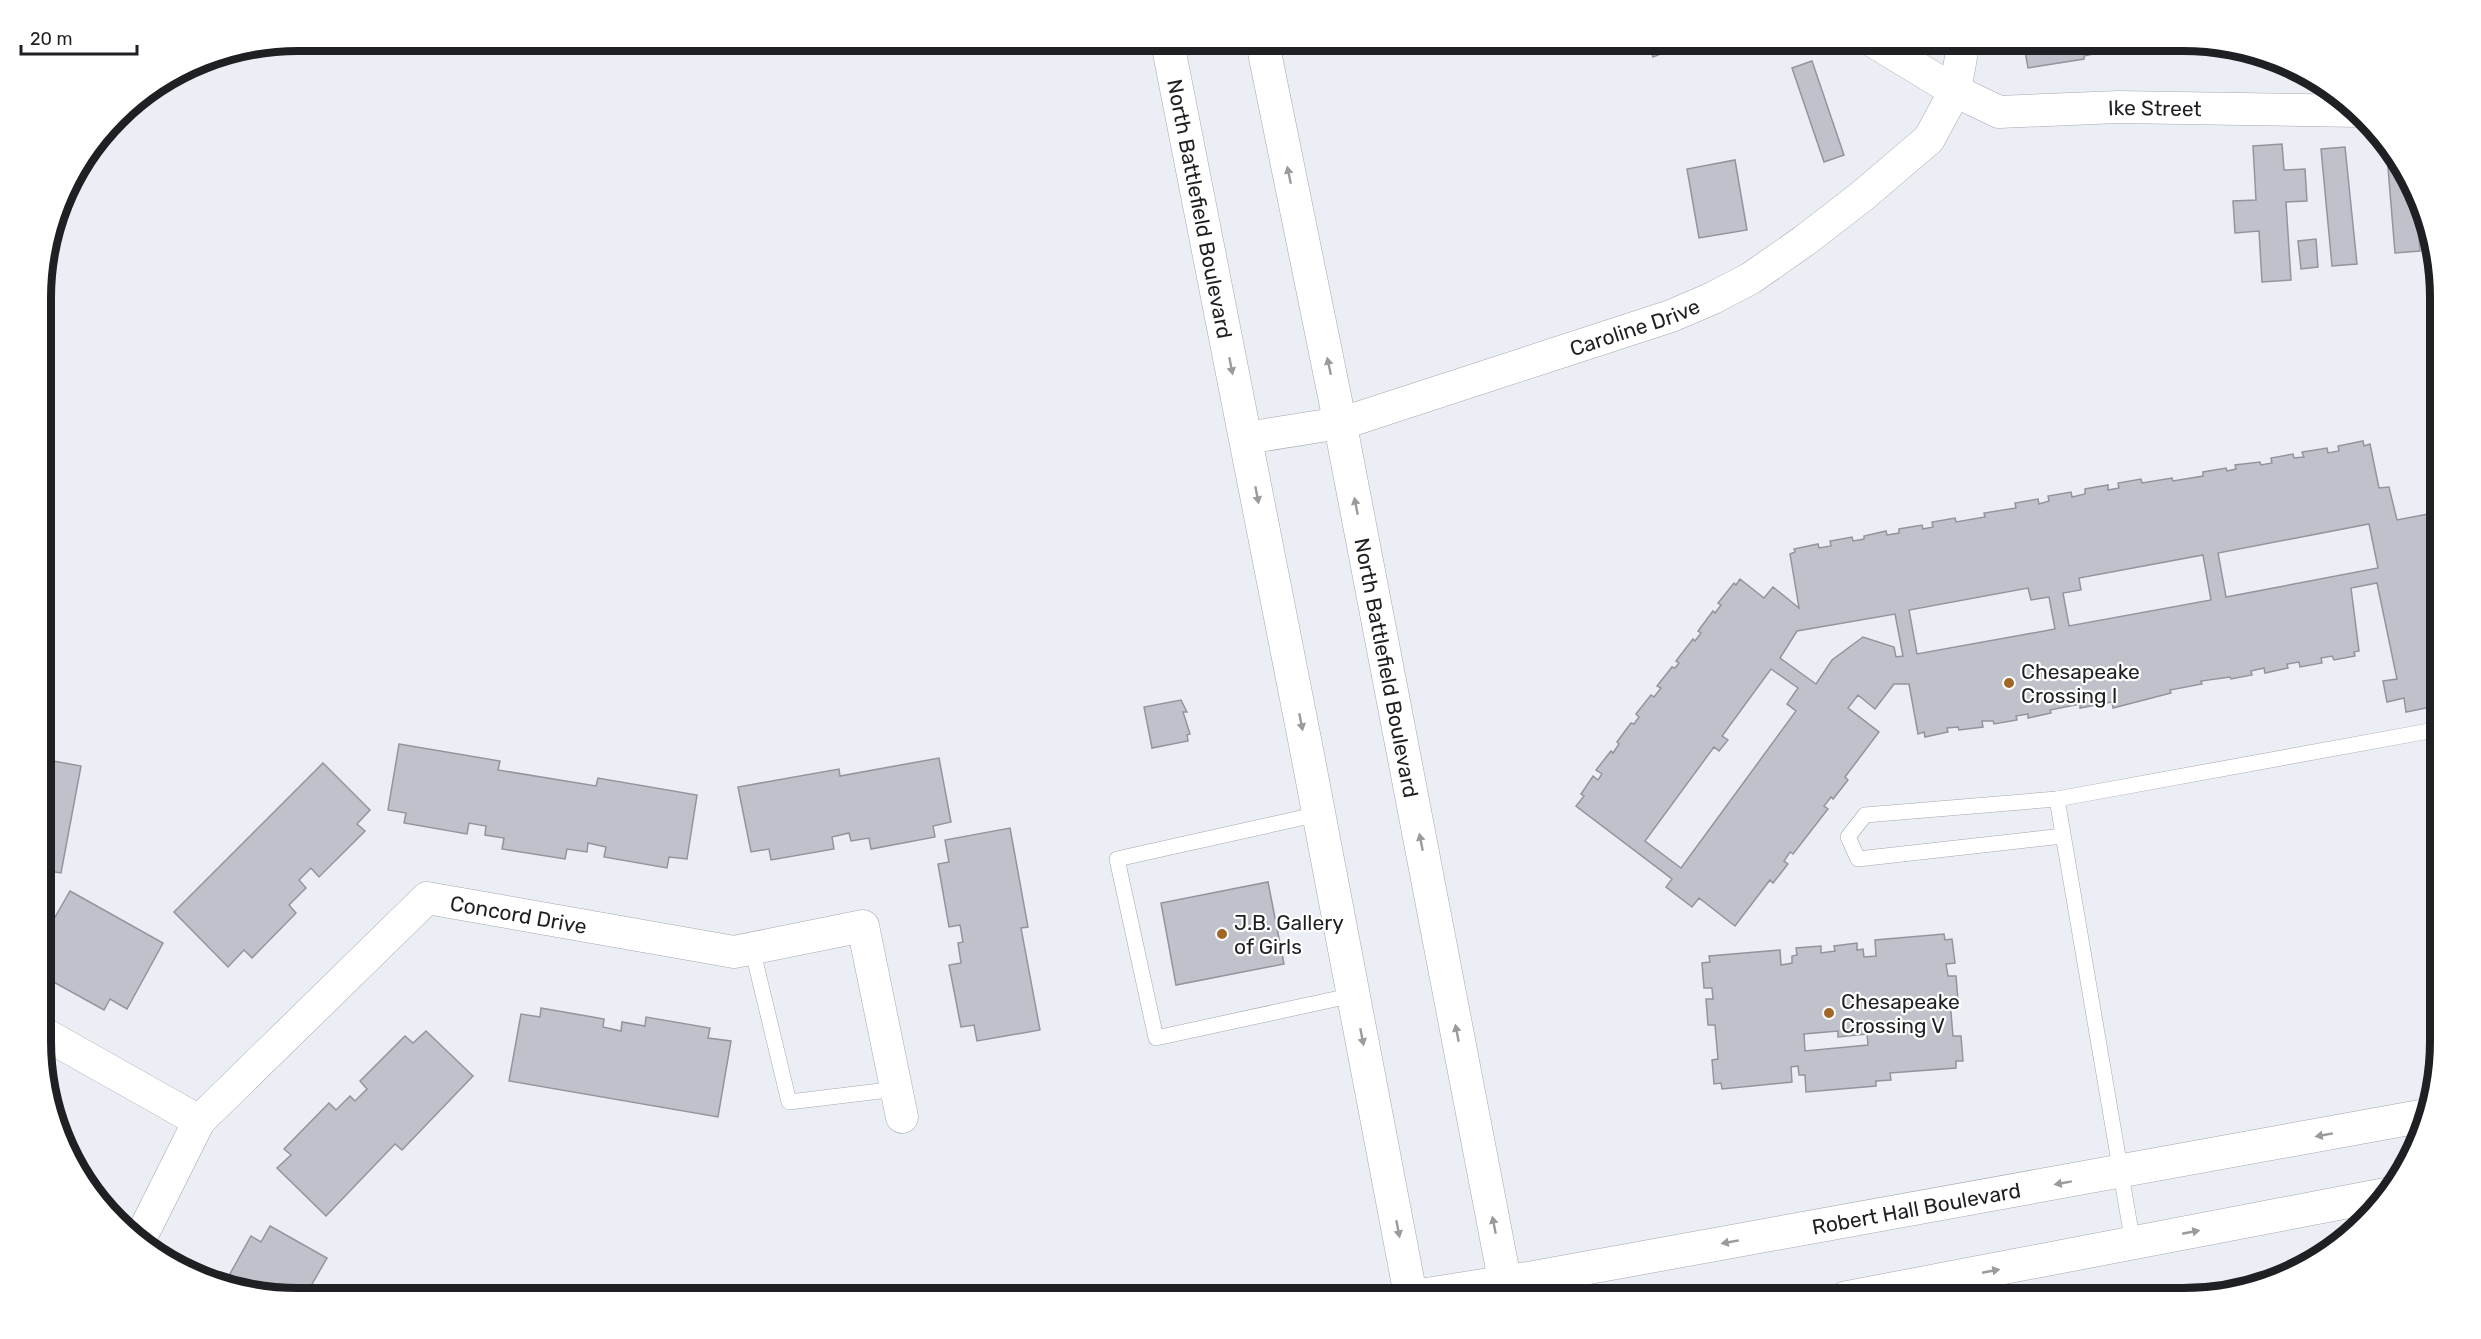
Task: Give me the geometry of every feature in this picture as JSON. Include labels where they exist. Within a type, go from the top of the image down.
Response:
[{"type":"main road","name":"North Battlefield Boulevard","points":[[1169,51],[1354,995],[1407,1288]]},
{"type":"main road","name":"North Battlefield Boulevard","points":[[1264,51],[1340,423],[1507,1288]]},
{"type":"main road","name":"Robert Hall Boulevard","points":[[1517,1288],[2418,1117]]},
{"type":"main road","points":[[1898,1288],[2375,1197]]},
{"type":"street","name":"Ike Street","points":[[1889,51],[1954,91],[1999,112],[2118,107],[2344,111]]},
{"type":"street","points":[[1954,91],[1962,51]]},
{"type":"street","name":"Caroline Drive","points":[[1246,438],[1340,423],[1671,316],[1732,288],[1804,241],[1861,197],[1929,138],[1954,91]]},
{"type":"street","name":"Concord Drive","points":[[143,1233],[199,1121],[427,898],[734,952],[863,926],[899,1103]]},
{"type":"street","points":[[51,1038],[199,1121]]},
{"type":"lane","points":[[2063,836],[1858,859],[1848,837],[1865,815],[2057,799],[2430,731]]},
{"type":"lane","points":[[2057,799],[2133,1244]]},
{"type":"lane","points":[[1319,814],[1117,859],[1156,1038],[1354,995]]},
{"type":"lane","points":[[752,948],[789,1102],[899,1103]]},
{"type":"building","points":[[1651,51],[1668,51],[1653,57]]},
{"type":"building","points":[[2025,51],[2106,51],[2084,56],[2084,59],[2028,68]]},
{"type":"building","points":[[1812,61],[1844,155],[1824,162],[1792,68]]},
{"type":"building","points":[[2282,144],[2284,170],[2305,169],[2307,201],[2286,202],[2291,280],[2262,282],[2259,231],[2235,233],[2233,201],[2256,200],[2253,146]]},
{"type":"building","points":[[2345,147],[2357,264],[2332,266],[2321,149]]},
{"type":"building","points":[[1735,160],[1747,230],[1699,238],[1687,169]]},
{"type":"building","points":[[2387,160],[2404,189],[2418,222],[2420,251],[2395,253]]},
{"type":"building","points":[[2316,239],[2318,267],[2301,269],[2298,241]]},
{"type":"building","name":"Chesapeake Crossing I","points":[[2363,441],[2364,446],[2370,444],[2379,488],[2389,487],[2397,520],[2430,514],[2430,707],[2406,712],[2404,698],[2387,702],[2383,681],[2397,679],[2377,583],[2351,588],[2359,651],[2354,652],[2355,656],[2334,660],[2332,656],[2321,658],[2322,663],[2300,667],[2299,662],[2287,664],[2288,668],[2265,673],[2264,668],[2251,671],[2252,675],[2201,681],[2202,684],[2170,690],[2171,693],[2113,708],[2112,702],[2080,708],[2080,704],[2050,710],[2051,713],[2028,718],[2028,714],[2016,716],[2017,720],[1994,724],[1993,721],[1982,721],[1983,727],[1959,730],[1958,727],[1947,728],[1948,732],[1925,737],[1924,732],[1918,734],[1909,684],[1894,684],[1875,709],[1858,695],[1848,708],[1879,732],[1845,777],[1848,780],[1833,799],[1831,797],[1824,806],[1828,809],[1793,854],[1790,852],[1784,861],[1788,864],[1773,883],[1770,880],[1735,926],[1699,898],[1692,907],[1666,887],[1672,879],[1576,806],[1584,796],[1581,794],[1593,776],[1598,780],[1602,774],[1596,770],[1611,751],[1613,753],[1619,744],[1617,742],[1631,723],[1634,724],[1639,717],[1636,714],[1651,695],[1654,697],[1661,688],[1657,686],[1672,667],[1675,668],[1679,663],[1676,661],[1693,639],[1695,641],[1701,633],[1698,631],[1713,611],[1715,613],[1721,605],[1718,603],[1734,583],[1736,585],[1740,579],[1764,598],[1773,587],[1799,608],[1790,554],[1795,552],[1794,549],[1818,544],[1819,548],[1831,546],[1830,541],[1852,537],[1853,541],[1886,531],[1887,535],[1899,533],[1899,529],[1922,525],[1923,529],[1933,527],[1932,522],[1955,518],[1956,522],[1985,517],[1984,513],[2016,508],[2015,503],[2038,499],[2039,504],[2049,501],[2048,496],[2071,492],[2072,497],[2085,494],[2085,489],[2108,485],[2108,490],[2119,488],[2118,483],[2141,479],[2142,483],[2172,478],[2173,481],[2203,476],[2203,472],[2226,468],[2227,471],[2236,469],[2235,465],[2272,463],[2271,458],[2293,454],[2294,458],[2304,457],[2302,452],[2327,448],[2328,453],[2339,451],[2338,446]],"holes":[[[2369,524],[2378,568],[2226,597],[2218,553]],[[2203,555],[2211,600],[2069,626],[2063,593],[2081,590],[2079,578]],[[2028,588],[2031,600],[2049,597],[2055,629],[1917,654],[1909,610]],[[1895,614],[1903,656],[1896,657],[1894,647],[1863,637],[1832,660],[1816,684],[1780,658],[1797,631]],[[1771,669],[1798,688],[1787,704],[1796,711],[1681,868],[1645,841],[1714,747],[1719,751],[1728,740],[1722,736]]]},
{"type":"building","points":[[1181,700],[1187,712],[1183,712],[1190,734],[1187,735],[1188,741],[1152,748],[1144,707]]},
{"type":"building","points":[[399,744],[500,761],[498,770],[596,786],[598,778],[697,795],[687,859],[669,857],[667,868],[604,857],[606,847],[588,843],[587,852],[567,849],[565,859],[502,849],[504,838],[485,835],[486,826],[469,823],[467,834],[404,823],[406,813],[388,810]]},
{"type":"building","points":[[939,758],[951,822],[933,826],[935,837],[871,849],[869,838],[851,841],[849,833],[832,837],[834,849],[771,860],[769,849],[751,852],[738,787],[839,769],[840,776]]},
{"type":"building","points":[[51,761],[81,766],[61,873],[51,871]]},
{"type":"building","points":[[323,763],[370,810],[357,824],[365,831],[319,877],[311,868],[299,880],[306,888],[289,905],[296,913],[252,958],[244,950],[228,967],[174,912]]},
{"type":"building","points":[[1010,828],[1028,927],[1021,928],[1040,1030],[977,1041],[974,1025],[961,1027],[949,965],[961,963],[958,943],[963,942],[960,925],[949,927],[938,864],[949,862],[945,840]]},
{"type":"building","name":"J.B. Gallery of Girls","points":[[1268,882],[1284,964],[1176,985],[1161,903]]},
{"type":"building","points":[[70,891],[163,943],[127,1009],[110,999],[104,1010],[51,981],[54,969],[51,967],[51,924]]},
{"type":"building","name":"Chesapeake Crossing V","points":[[1944,934],[1945,940],[1952,939],[1955,963],[1946,964],[1948,976],[1956,976],[1958,1000],[1950,1001],[1953,1036],[1961,1036],[1963,1061],[1956,1061],[1956,1068],[1890,1073],[1891,1080],[1876,1081],[1876,1086],[1806,1092],[1805,1075],[1799,1075],[1798,1066],[1791,1067],[1792,1082],[1722,1089],[1721,1083],[1714,1084],[1712,1060],[1718,1059],[1715,1025],[1708,1025],[1706,999],[1713,999],[1712,988],[1704,988],[1702,963],[1710,962],[1709,956],[1780,950],[1781,965],[1792,963],[1792,956],[1797,955],[1796,948],[1821,946],[1821,953],[1835,951],[1834,946],[1857,943],[1857,950],[1863,949],[1864,957],[1876,956],[1875,940]],"holes":[[[1838,1031],[1838,1037],[1867,1034],[1868,1045],[1805,1051],[1804,1034]]]},
{"type":"building","points":[[541,1008],[604,1019],[603,1027],[621,1031],[622,1022],[645,1026],[646,1017],[710,1028],[708,1038],[731,1041],[718,1117],[509,1081],[521,1014],[540,1017]]},
{"type":"building","points":[[426,1031],[473,1076],[402,1150],[395,1144],[326,1216],[277,1168],[291,1155],[284,1149],[329,1103],[336,1110],[350,1096],[355,1101],[367,1089],[360,1081],[405,1036],[413,1043]]},
{"type":"building","points":[[270,1226],[327,1258],[310,1288],[266,1286],[228,1278],[251,1236],[261,1242]]},
{"type":"place","name":"Chesapeake Crossing I","points":[[2009,683]]},
{"type":"place","name":"J.B. Gallery of Girls","points":[[1222,934]]},
{"type":"place","name":"Chesapeake Crossing V","points":[[1829,1013]]}]
